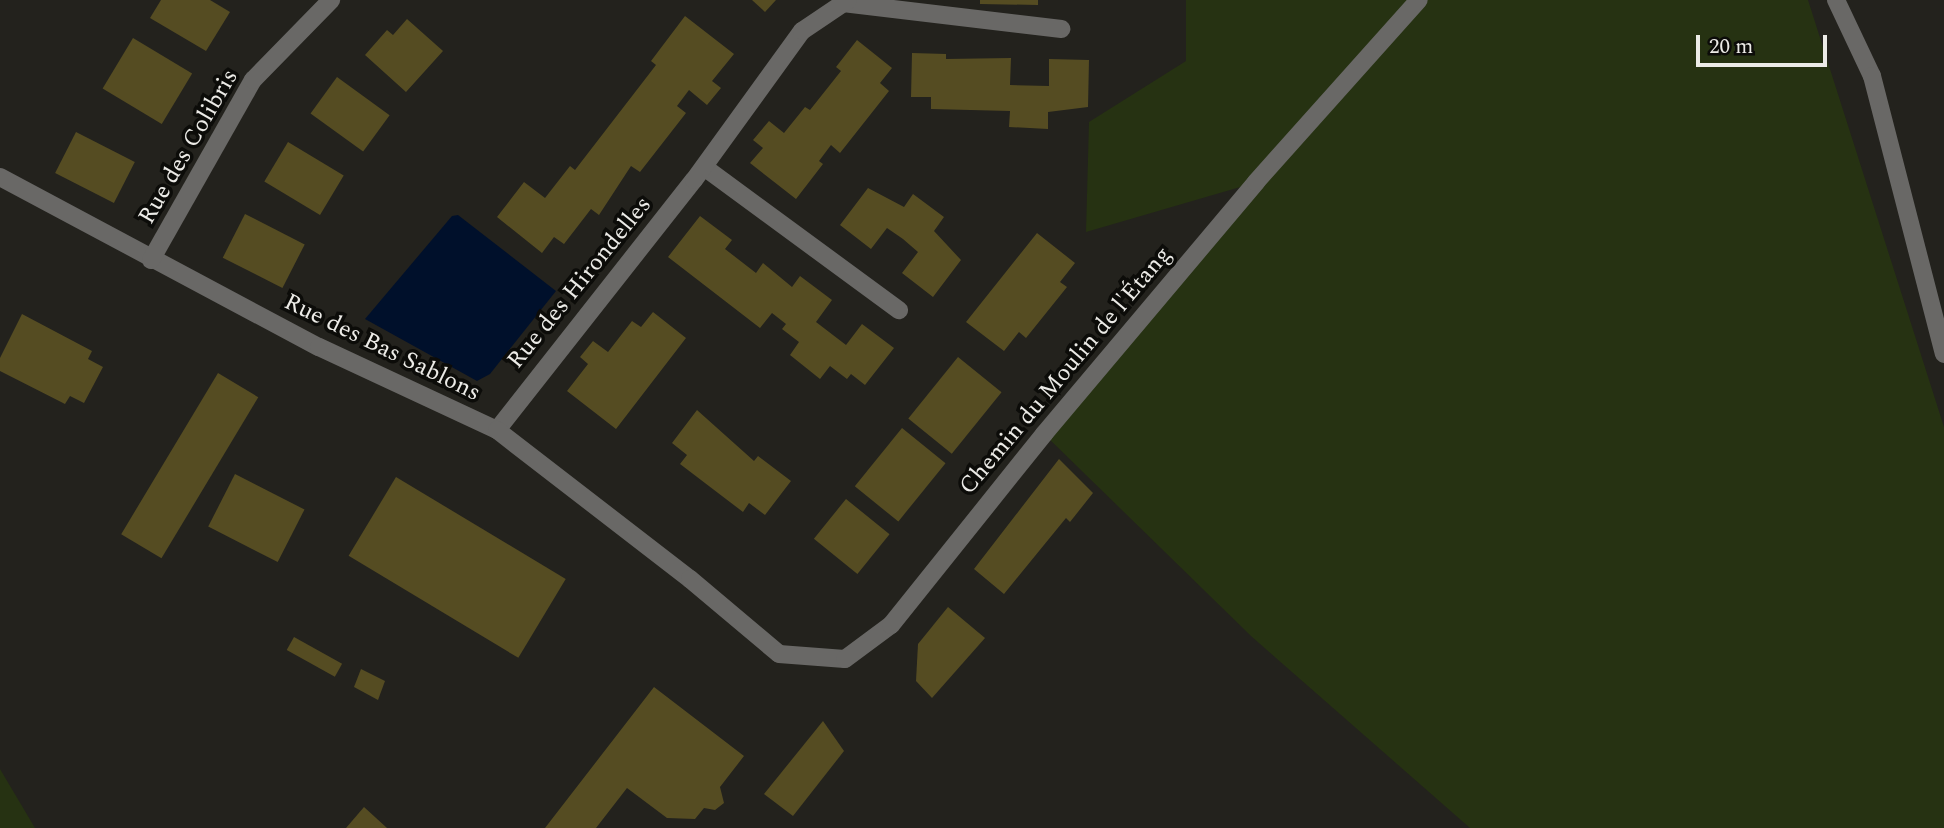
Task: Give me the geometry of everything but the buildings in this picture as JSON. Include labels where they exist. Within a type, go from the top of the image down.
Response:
[{"type":"street","name":"Rue des Colibris","points":[[151,260],[253,80],[331,0]]},
{"type":"street","name":"Chemin du Moulin de l'Étang","points":[[717,602],[779,654],[845,659],[891,625],[1044,434],[1256,183],[1419,0]]},
{"type":"street","points":[[1836,0],[1872,76],[1944,354]]},
{"type":"street","name":"Rue des Hirondelles","points":[[496,430],[704,167],[802,31],[845,2],[1061,29]]},
{"type":"street","points":[[704,167],[899,310]]},
{"type":"street","name":"Rue des Bas Sablons","points":[[0,177],[151,260],[319,347],[496,430],[717,602]]},
{"type":"green space","points":[[1186,0],[1808,0],[1944,427],[1944,828],[1470,828],[1251,636],[1044,434],[1254,183],[1086,232],[1089,122],[1186,61]]},
{"type":"green space","points":[[0,769],[35,828],[0,828]]},
{"type":"water","points":[[458,215],[556,291],[490,374],[477,381],[365,319],[452,216]]}]
